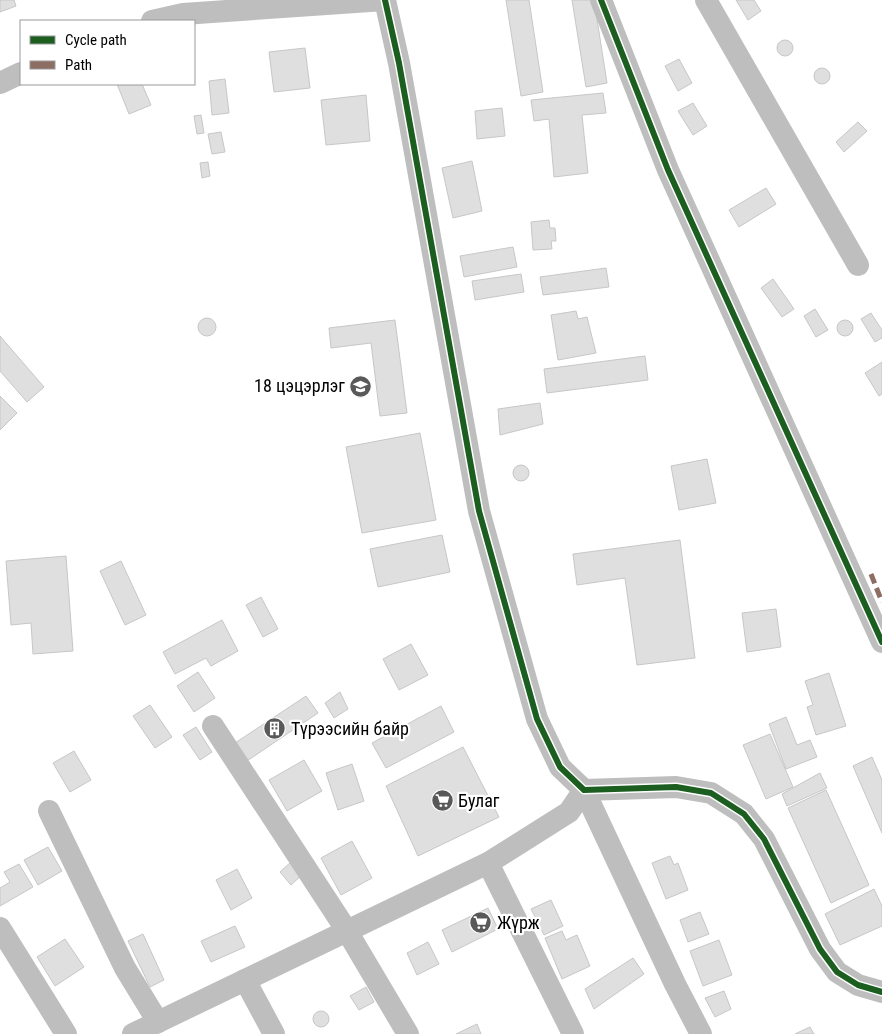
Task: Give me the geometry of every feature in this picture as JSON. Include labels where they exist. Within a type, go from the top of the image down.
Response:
[{"type":"street","points":[[156,20],[183,14],[385,0],[399,63],[479,510],[537,719],[560,767],[584,790],[675,984],[701,1034]]},
{"type":"street","points":[[601,0],[668,170],[882,642]]},
{"type":"street","points":[[706,0],[858,265]]},
{"type":"street","points":[[0,83],[20,73]]},
{"type":"street","points":[[213,726],[346,931],[408,1034]]},
{"type":"street","points":[[584,790],[676,787],[711,793],[744,814],[764,838],[820,949],[837,972],[858,985],[882,992]]},
{"type":"street","points":[[134,1034],[488,863],[569,812],[584,790]]},
{"type":"street","points":[[49,811],[125,968],[158,1022]]},
{"type":"street","points":[[488,863],[572,1034]]},
{"type":"street","points":[[0,928],[66,1034]]},
{"type":"street","points":[[245,980],[274,1034]]},
{"type":"building","points":[[0,0],[14,0],[16,6],[0,12]]},
{"type":"building","points":[[506,0],[529,0],[543,92],[521,96]]},
{"type":"building","points":[[572,0],[594,0],[607,83],[586,87]]},
{"type":"building","points":[[736,0],[754,0],[761,11],[748,20]]},
{"type":"building","points":[[785,40],[791,42],[793,48],[791,54],[785,56],[779,54],[777,48],[779,42]]},
{"type":"building","points":[[305,48],[310,88],[274,92],[269,52]]},
{"type":"building","points":[[679,59],[692,83],[678,91],[665,66]]},
{"type":"building","points":[[822,68],[828,70],[830,76],[828,82],[822,84],[816,82],[814,76],[816,70]]},
{"type":"building","points":[[225,79],[229,113],[212,115],[209,81]]},
{"type":"building","points":[[117,85],[142,85],[151,105],[129,114]]},
{"type":"building","points":[[603,93],[606,113],[582,115],[588,173],[554,177],[549,119],[534,121],[531,100]]},
{"type":"building","points":[[366,95],[370,141],[326,145],[321,100]]},
{"type":"building","points":[[693,103],[707,126],[693,135],[678,111]]},
{"type":"building","points":[[502,108],[505,136],[477,139],[475,111]]},
{"type":"building","points":[[201,115],[204,133],[197,134],[194,116]]},
{"type":"building","points":[[858,122],[867,131],[844,152],[836,142]]},
{"type":"building","points":[[221,132],[225,152],[212,154],[208,134]]},
{"type":"building","points":[[472,161],[482,211],[453,218],[442,168]]},
{"type":"building","points":[[208,162],[210,176],[202,178],[200,163]]},
{"type":"building","points":[[766,188],[776,204],[739,227],[729,210]]},
{"type":"building","points":[[549,220],[550,228],[555,228],[556,241],[551,241],[552,249],[533,250],[531,222]]},
{"type":"building","points":[[513,247],[517,267],[464,277],[460,256]]},
{"type":"building","points":[[606,268],[609,287],[543,295],[540,277]]},
{"type":"building","points":[[521,274],[524,292],[475,300],[472,281]]},
{"type":"building","points":[[773,279],[794,309],[782,317],[761,288]]},
{"type":"building","points":[[815,309],[828,330],[816,337],[804,316]]},
{"type":"building","points":[[576,311],[578,319],[587,317],[596,353],[558,360],[551,315]]},
{"type":"building","points":[[871,313],[882,330],[882,338],[875,342],[861,319]]},
{"type":"building","points":[[207,318],[213,321],[216,327],[213,333],[207,336],[201,333],[198,327],[201,321]]},
{"type":"building","points":[[395,320],[407,413],[380,416],[371,343],[331,348],[329,328]]},
{"type":"building","points":[[845,320],[851,322],[853,328],[851,334],[845,336],[839,334],[837,328],[839,322]]},
{"type":"building","points":[[0,336],[44,387],[27,402],[0,371]]},
{"type":"building","points":[[645,356],[648,380],[547,393],[544,369]]},
{"type":"building","points":[[882,362],[882,394],[879,396],[865,373]]},
{"type":"building","points":[[0,396],[17,413],[0,430]]},
{"type":"building","points":[[540,403],[543,424],[500,435],[498,409]]},
{"type":"building","points":[[420,433],[436,520],[362,533],[346,447]]},
{"type":"building","points":[[707,459],[716,503],[679,510],[671,466]]},
{"type":"building","points":[[521,465],[527,467],[529,473],[527,479],[521,481],[515,479],[513,473],[515,467]]},
{"type":"building","points":[[442,535],[450,572],[378,587],[370,549]]},
{"type":"building","points":[[680,540],[695,658],[637,665],[625,578],[577,585],[573,554]]},
{"type":"building","points":[[66,556],[73,651],[33,654],[31,623],[11,625],[6,561]]},
{"type":"building","points":[[121,561],[146,615],[125,625],[100,571]]},
{"type":"building","points":[[261,597],[278,629],[263,637],[246,605]]},
{"type":"building","points":[[776,609],[781,647],[747,652],[742,613]]},
{"type":"building","points":[[222,620],[238,651],[211,666],[206,658],[175,674],[163,652]]},
{"type":"building","points":[[411,644],[428,675],[399,690],[383,659]]},
{"type":"building","points":[[198,672],[215,698],[194,712],[177,686]]},
{"type":"building","points":[[829,673],[846,726],[816,735],[807,707],[813,705],[805,681]]},
{"type":"building","points":[[340,692],[348,709],[334,718],[325,703]]},
{"type":"building","name":"Түрээсийн байр","points":[[306,696],[318,713],[244,763],[232,745]]},
{"type":"building","points":[[150,705],[172,737],[155,748],[133,716]]},
{"type":"building","points":[[441,706],[454,732],[386,768],[372,743]]},
{"type":"building","points":[[786,717],[797,745],[810,740],[817,757],[786,769],[769,724]]},
{"type":"building","points":[[196,727],[212,752],[200,760],[183,735]]},
{"type":"building","points":[[770,734],[793,787],[766,799],[743,745]]},
{"type":"building","name":"Булаг","points":[[463,747],[499,817],[418,856],[386,786]]},
{"type":"building","points":[[74,751],[91,780],[70,792],[53,763]]},
{"type":"building","points":[[872,757],[882,780],[882,833],[853,766]]},
{"type":"building","points":[[304,760],[322,791],[287,811],[269,780]]},
{"type":"building","points":[[352,764],[364,801],[338,810],[326,773]]},
{"type":"building","points":[[820,773],[827,788],[787,806],[782,794]]},
{"type":"building","points":[[826,790],[869,885],[831,903],[788,808]]},
{"type":"building","points":[[352,841],[372,878],[341,895],[321,858]]},
{"type":"building","points":[[48,847],[62,871],[38,885],[24,860]]},
{"type":"building","points":[[670,856],[674,865],[678,863],[688,890],[666,899],[652,863]]},
{"type":"building","points":[[292,861],[303,874],[291,885],[280,872]]},
{"type":"building","points":[[19,864],[33,887],[0,906],[0,888],[10,882],[4,872]]},
{"type":"building","points":[[237,869],[252,898],[231,910],[216,880]]},
{"type":"building","points":[[874,889],[882,906],[882,926],[840,945],[825,914]]},
{"type":"building","points":[[551,900],[563,926],[544,935],[531,909]]},
{"type":"building","points":[[488,908],[498,929],[452,952],[442,930]]},
{"type":"building","points":[[700,912],[709,934],[688,942],[680,920]]},
{"type":"building","points":[[235,926],[245,947],[211,962],[201,941]]},
{"type":"building","points":[[562,931],[566,940],[577,935],[590,966],[562,979],[545,938]]},
{"type":"building","points":[[143,934],[164,980],[150,987],[128,941]]},
{"type":"building","points":[[65,939],[84,967],[55,986],[37,957]]},
{"type":"building","points":[[719,940],[732,975],[703,986],[690,951]]},
{"type":"building","points":[[428,942],[439,964],[417,975],[407,953]]},
{"type":"building","points":[[633,958],[644,974],[594,1009],[585,989]]},
{"type":"building","points":[[366,987],[374,1002],[359,1010],[350,996]]},
{"type":"building","points":[[724,991],[731,1009],[715,1017],[705,998]]},
{"type":"building","points":[[321,1011],[329,1019],[321,1027],[313,1019]]},
{"type":"building","points":[[477,1024],[481,1034],[456,1034]]},
{"type":"building","points":[[810,1027],[814,1034],[795,1034],[799,1032]]},
{"type":"marked path","points":[[871,574],[882,602]]},
{"type":"cycle path","points":[[385,0],[399,63],[479,511],[537,719],[560,767],[584,790],[676,787],[711,793],[744,814],[764,839],[820,949],[837,972],[858,985],[882,992]]},
{"type":"cycle path","points":[[601,0],[668,170],[882,642]]},
{"type":"place","name":"18 цэцэрлэг","points":[[361,386]]},
{"type":"place","name":"Түрээсийн байр","points":[[275,729]]},
{"type":"place","name":"Булаг","points":[[442,801]]},
{"type":"place","name":"Жүрж","points":[[481,923]]}]
